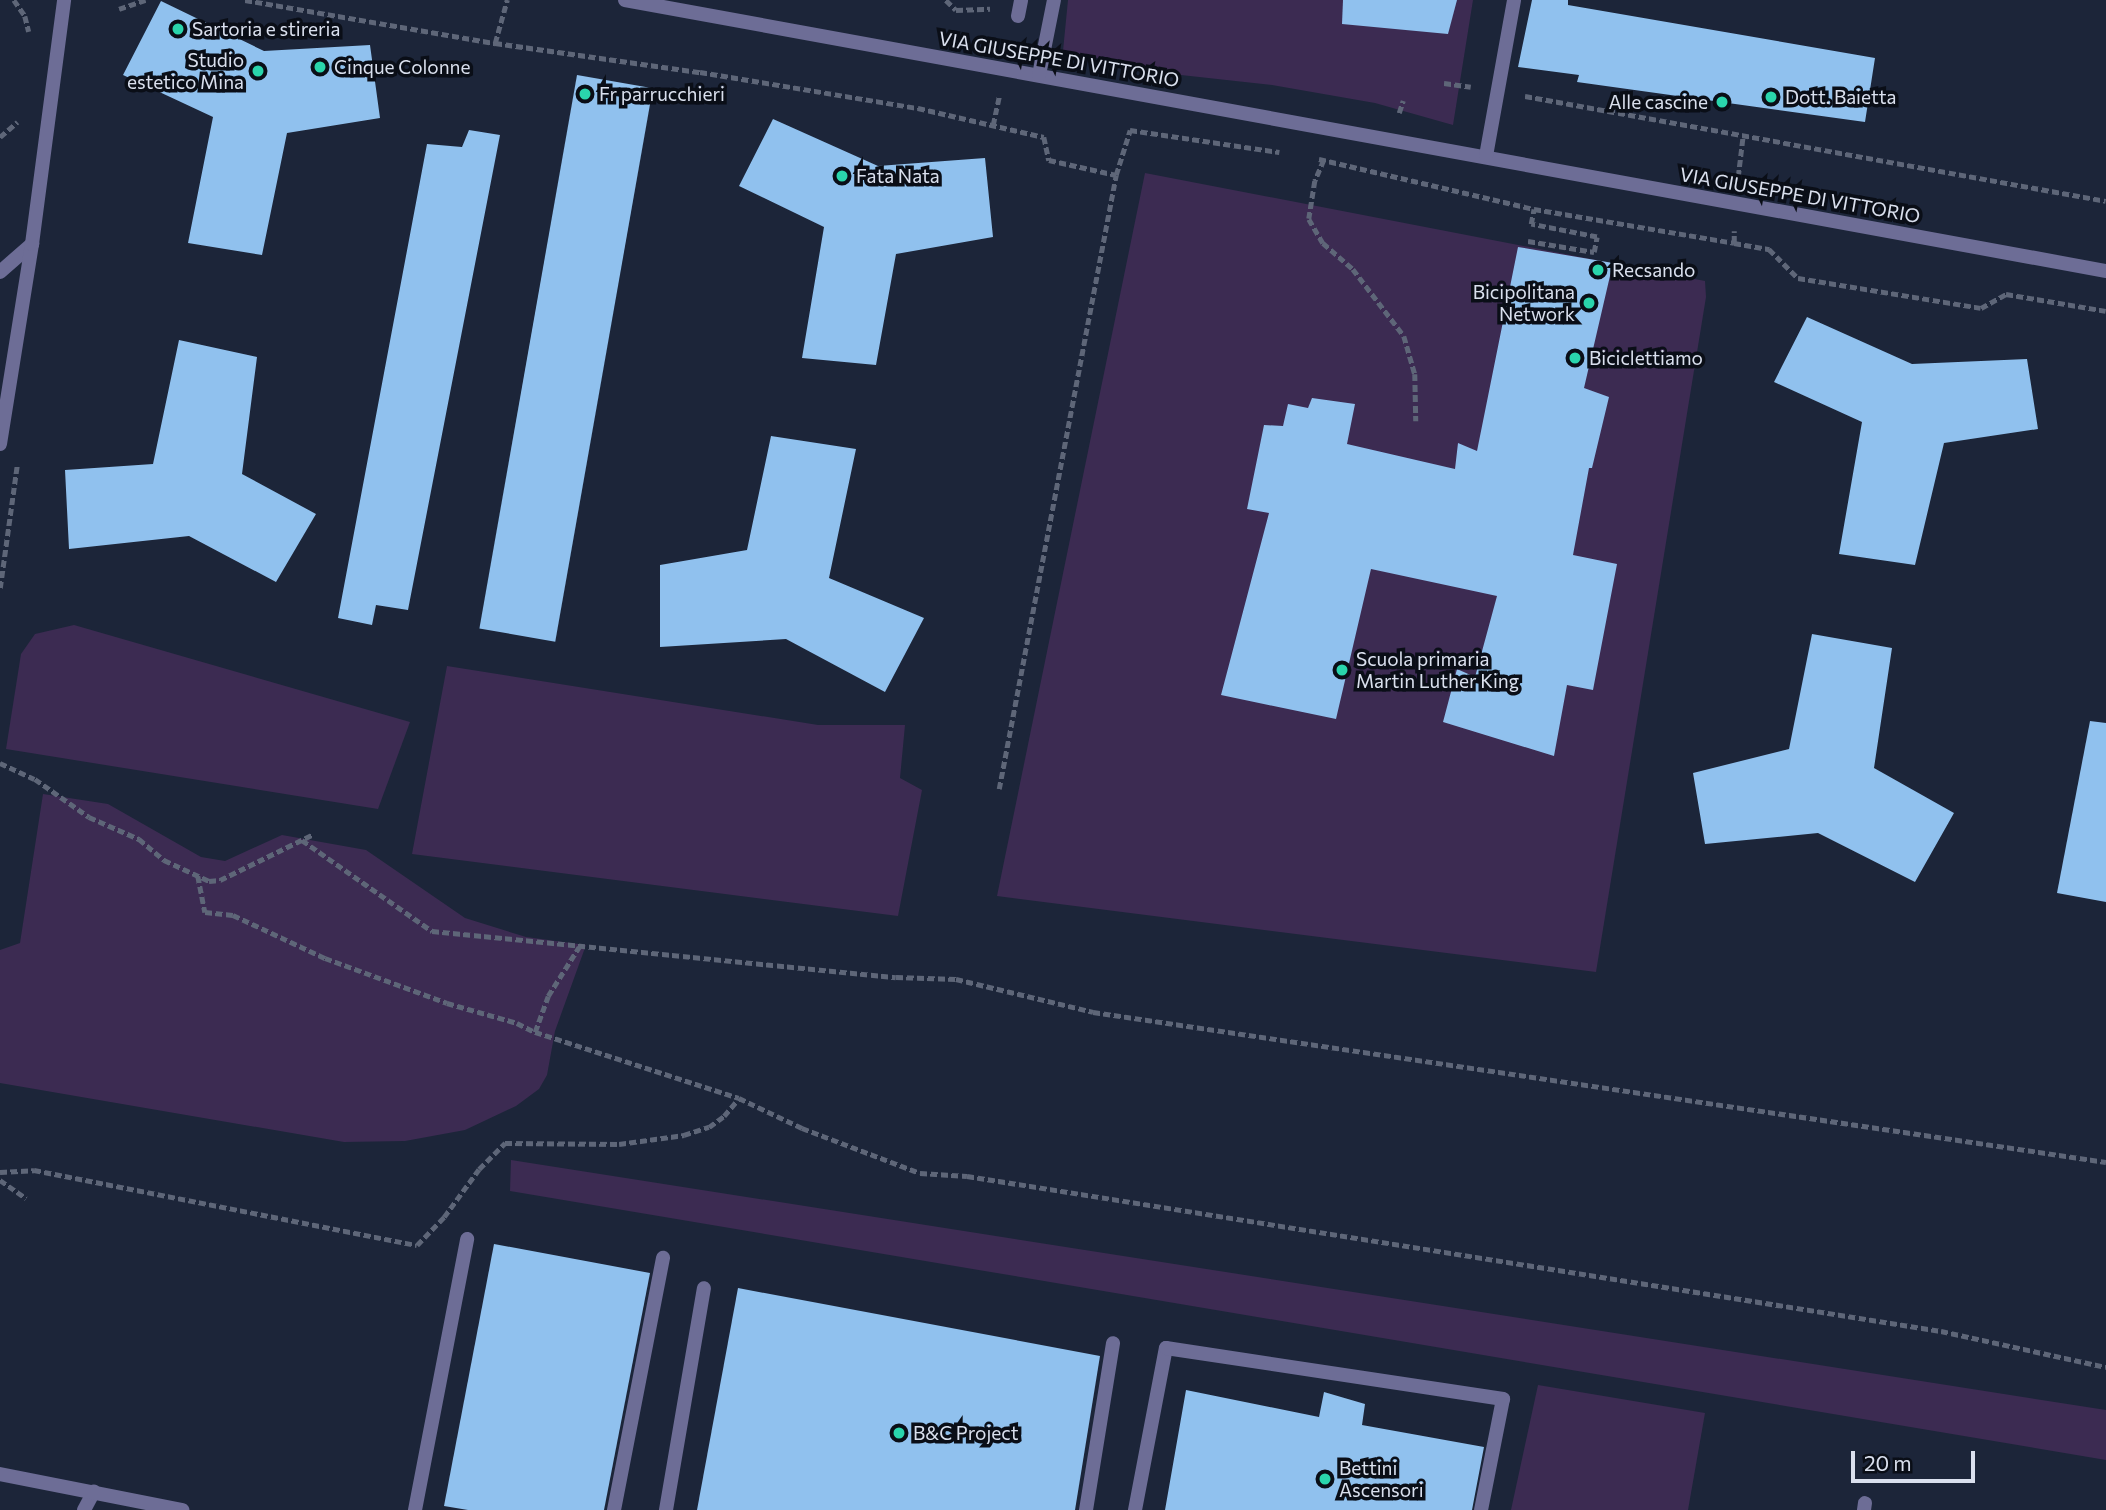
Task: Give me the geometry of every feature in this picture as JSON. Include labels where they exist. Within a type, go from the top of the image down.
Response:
[{"type":"street","points":[[0,444],[32,244],[64,0]]},
{"type":"street","name":"VIA GIUSEPPE DI VITTORIO","points":[[625,0],[2106,271]]},
{"type":"street","points":[[1018,16],[1021,0]]},
{"type":"street","points":[[1039,75],[1054,0]]},
{"type":"street","points":[[1486,156],[1514,0]]},
{"type":"street","points":[[0,272],[32,244]]},
{"type":"street","points":[[415,1510],[467,1239]]},
{"type":"street","points":[[614,1510],[663,1258]]},
{"type":"street","points":[[666,1510],[704,1288]]},
{"type":"street","points":[[1086,1510],[1112,1343]]},
{"type":"street","points":[[1135,1510],[1166,1348],[1503,1399],[1481,1510]]},
{"type":"street","points":[[0,1474],[182,1510]]},
{"type":"street","points":[[84,1510],[94,1491]]},
{"type":"path","points":[[121,0],[119,9],[145,0]]},
{"type":"path","points":[[245,0],[495,43],[700,72],[918,108],[1044,137],[1049,160],[1116,175]]},
{"type":"path","points":[[495,43],[507,0]]},
{"type":"path","points":[[1444,83],[2106,201]]},
{"type":"path","points":[[999,789],[1116,175],[1130,130],[1291,154]]},
{"type":"path","points":[[1314,158],[1534,209],[1531,224],[1597,237],[1594,252],[1528,241]]},
{"type":"path","points":[[1324,160],[1315,181],[1309,219],[1323,243],[1353,269],[1404,336],[1415,374],[1416,421]]},
{"type":"path","points":[[1734,243],[1769,248],[1798,278],[1982,308],[2006,294],[2106,311]]},
{"type":"path","points":[[0,763],[35,779],[89,817],[139,839],[164,860],[209,881],[220,880],[312,835]]},
{"type":"path","points":[[302,840],[432,930],[896,977],[956,979],[1093,1012],[2106,1162]]},
{"type":"path","points":[[198,876],[205,912],[233,915],[325,958],[447,1003],[517,1023],[535,1032],[739,1098],[802,1128],[920,1173],[967,1176],[1928,1329],[2106,1367]]},
{"type":"path","points":[[535,1032],[548,996],[579,947]]},
{"type":"path","points":[[0,1172],[34,1170],[417,1245],[444,1217],[479,1169],[505,1143],[619,1144],[684,1135],[709,1127],[739,1098]]},
{"type":"path","points":[[0,1180],[26,1198]]},
{"type":"shaded area","points":[[1068,0],[1473,0],[1453,125],[1375,103],[1272,85],[1181,75],[1063,51]]},
{"type":"shaded area","name":"Scuola primaria Martin Luther King","points":[[1145,173],[1705,281],[1706,297],[1596,972],[997,896]]},
{"type":"shaded area","points":[[74,625],[410,722],[378,809],[6,749],[21,654],[35,634]]},
{"type":"shaded area","points":[[447,666],[818,725],[905,725],[900,778],[922,790],[898,916],[412,854]]},
{"type":"shaded area","points":[[43,794],[108,804],[201,857],[225,861],[282,835],[366,850],[465,918],[526,937],[586,945],[555,1031],[547,1075],[539,1089],[516,1106],[465,1130],[405,1141],[344,1142],[0,1083],[0,950],[20,943]]},
{"type":"shaded area","points":[[511,1160],[2106,1410],[2106,1460],[510,1191]]},
{"type":"shaded area","points":[[1538,1385],[1705,1413],[1688,1510],[1511,1510]]},
{"type":"building","points":[[1343,0],[1457,0],[1448,34],[1342,24]]},
{"type":"building","points":[[1532,0],[1568,0],[1568,5],[1875,58],[1865,122],[1577,82],[1579,75],[1518,67]]},
{"type":"building","points":[[161,1],[264,51],[370,45],[380,118],[287,133],[262,255],[188,243],[213,117],[123,75]]},
{"type":"building","points":[[577,75],[653,88],[555,642],[479,628]]},
{"type":"building","points":[[773,119],[878,166],[985,158],[993,237],[896,254],[876,365],[802,358],[824,227],[739,186]]},
{"type":"building","points":[[469,130],[500,135],[408,610],[376,605],[372,625],[338,618],[427,144],[462,147]]},
{"type":"building","points":[[1518,247],[1613,263],[1584,388],[1609,397],[1592,468],[1589,468],[1573,555],[1617,564],[1593,690],[1567,685],[1554,756],[1443,722],[1457,669],[1475,677],[1497,596],[1371,569],[1336,719],[1221,695],[1269,513],[1247,509],[1264,425],[1283,426],[1288,404],[1308,408],[1312,398],[1355,404],[1347,444],[1455,469],[1458,443],[1477,451]]},
{"type":"building","points":[[1807,317],[1912,364],[2027,359],[2038,429],[1944,443],[1915,565],[1839,554],[1862,422],[1774,382]]},
{"type":"building","points":[[179,340],[257,357],[242,474],[316,514],[276,582],[189,536],[69,549],[65,470],[153,464]]},
{"type":"building","points":[[771,436],[856,449],[829,578],[924,618],[885,692],[786,639],[660,647],[660,565],[747,550]]},
{"type":"building","points":[[1812,634],[1892,648],[1874,768],[1954,813],[1915,882],[1818,833],[1705,844],[1693,773],[1789,749]]},
{"type":"building","points":[[2090,721],[2106,723],[2106,902],[2057,893]]},
{"type":"building","points":[[494,1244],[650,1273],[604,1510],[468,1510],[444,1506]]},
{"type":"building","name":"B&C Project","points":[[738,1288],[1100,1356],[1075,1510],[697,1510]]},
{"type":"building","name":"Bettini Ascensori","points":[[1186,1390],[1319,1417],[1324,1392],[1365,1404],[1362,1425],[1484,1447],[1472,1510],[1165,1510]]},
{"type":"place","name":"Sartoria e stireria","points":[[178,29]]},
{"type":"place","name":"Cinque Colonne","points":[[320,67]]},
{"type":"place","name":"Studio estetico Mina","points":[[258,71]]},
{"type":"place","name":"Fr parrucchieri","points":[[585,94]]},
{"type":"place","name":"Dott. Baietta","points":[[1771,97]]},
{"type":"place","name":"Alle cascine","points":[[1722,102]]},
{"type":"place","name":"Fata Nata","points":[[842,176]]},
{"type":"place","name":"Recsando","points":[[1598,270]]},
{"type":"place","name":"Bicipolitana Network","points":[[1589,303]]},
{"type":"place","name":"Biciclettiamo","points":[[1575,358]]},
{"type":"place","name":"Scuola primaria Martin Luther King","points":[[1342,670]]},
{"type":"place","name":"B&C Project","points":[[899,1433]]},
{"type":"place","name":"Bettini Ascensori","points":[[1325,1479]]}]
